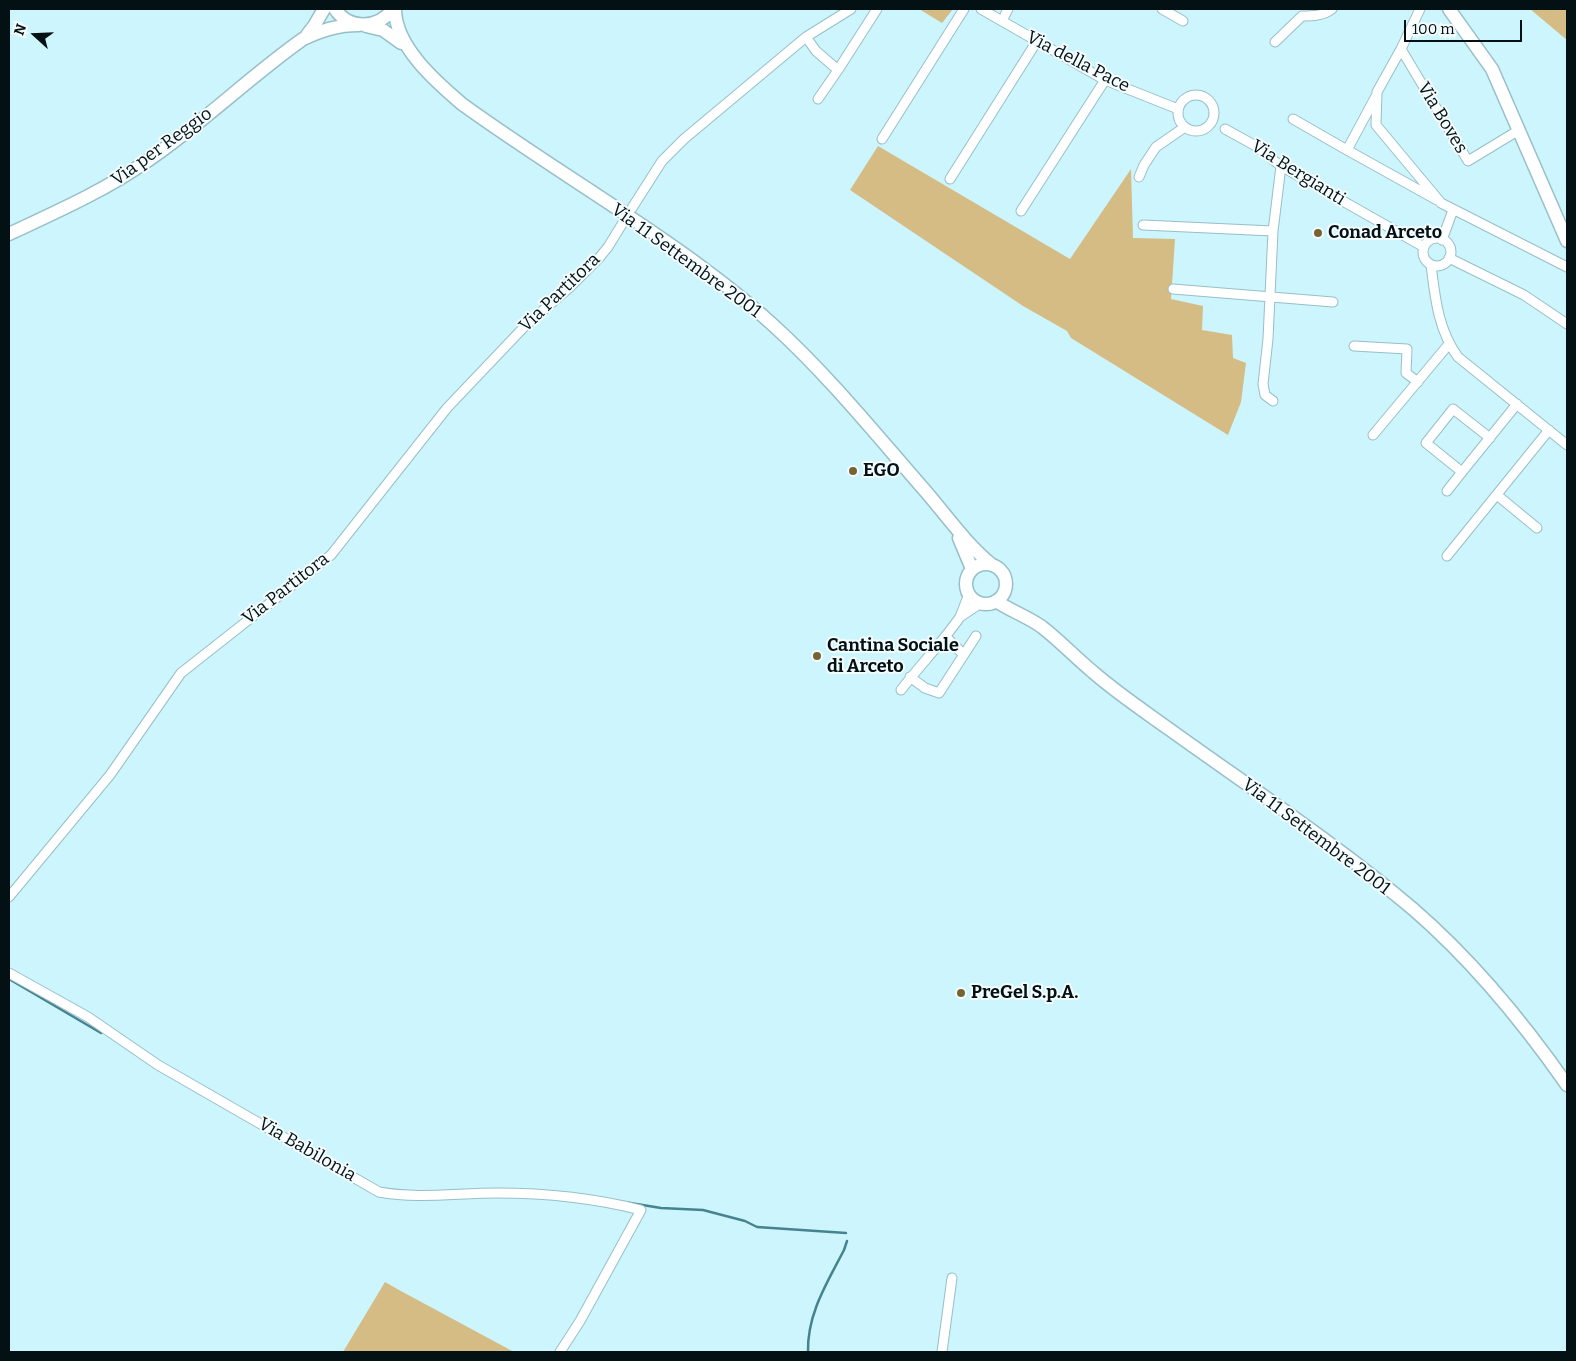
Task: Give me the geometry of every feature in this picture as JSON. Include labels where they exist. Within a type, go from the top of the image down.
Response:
[{"type":"main road","name":"Via per Reggio","points":[[9,234],[82,200],[131,172],[178,138],[303,39],[314,26],[324,9]]},
{"type":"main road","name":"Via 11 Settembre 2001","points":[[335,9],[342,18],[383,30],[408,48],[443,87],[462,104],[629,212],[759,313],[799,350],[920,485],[955,529],[975,550],[998,568],[1006,577],[1006,589],[1009,597],[1033,622],[1127,698],[1296,820],[1414,910],[1496,993],[1541,1048],[1567,1086]]},
{"type":"main road","name":"Via 11 Settembre 2001","points":[[361,25],[380,21],[394,9],[398,30],[408,48]]},
{"type":"main road","points":[[1449,9],[1492,69],[1567,241]]},
{"type":"main road","name":"Via per Reggio","points":[[303,39],[326,28],[343,25],[361,25]]},
{"type":"main road","name":"Via 11 Settembre 2001","points":[[955,529],[972,570],[966,580],[969,594]]},
{"type":"main road","points":[[972,570],[980,564],[992,564]]},
{"type":"main road","points":[[969,594],[974,600],[981,603],[996,601],[1004,594],[1006,589]]},
{"type":"main road","name":"Via 11 Settembre 2001","points":[[996,601],[1033,622]]},
{"type":"street","name":"Via Partitora","points":[[9,897],[110,775],[181,673],[331,555],[447,408],[525,326],[570,287],[599,258],[608,247],[662,161],[684,139],[806,37],[851,9]]},
{"type":"street","points":[[818,100],[877,9]]},
{"type":"street","points":[[882,139],[964,9]]},
{"type":"street","name":"Via della Pace","points":[[981,9],[1105,80],[1178,109]]},
{"type":"street","points":[[1002,21],[1008,9]]},
{"type":"street","points":[[1162,9],[1183,21]]},
{"type":"street","points":[[1275,42],[1302,16],[1314,16],[1332,9]]},
{"type":"street","points":[[1347,150],[1401,49],[1420,9]]},
{"type":"street","points":[[806,37],[816,51],[838,70]]},
{"type":"street","points":[[950,179],[1037,41]]},
{"type":"street","name":"Via Boves","points":[[1401,49],[1468,160],[1519,130]]},
{"type":"street","points":[[1021,211],[1105,80]]},
{"type":"street","points":[[1377,92],[1376,125],[1441,203]]},
{"type":"street","points":[[1139,177],[1144,164],[1156,147],[1185,127],[1179,119],[1178,109],[1180,104],[1188,97],[1193,95],[1204,96],[1212,104],[1214,115],[1209,124]]},
{"type":"street","points":[[1293,119],[1453,210],[1567,266]]},
{"type":"street","name":"Via Bergianti","points":[[1185,127],[1198,131],[1209,124],[1224,128],[1254,145],[1281,166],[1424,246]]},
{"type":"street","points":[[1273,401],[1265,395],[1263,384],[1268,340],[1273,232],[1281,166]]},
{"type":"street","points":[[1442,240],[1453,210]]},
{"type":"street","points":[[1143,225],[1273,232]]},
{"type":"street","points":[[1431,265],[1440,266],[1449,258],[1449,245],[1442,240],[1434,239],[1426,243],[1423,255],[1431,265],[1435,301],[1448,344],[1458,357],[1567,445]]},
{"type":"street","points":[[1449,258],[1524,295],[1567,324]]},
{"type":"street","points":[[1173,289],[1334,302]]},
{"type":"street","points":[[1373,435],[1448,344]]},
{"type":"street","points":[[1354,346],[1407,349],[1406,373],[1418,382]]},
{"type":"street","points":[[1447,491],[1517,404]]},
{"type":"street","points":[[1462,472],[1426,443],[1453,409],[1490,438]]},
{"type":"street","points":[[1447,556],[1549,430]]},
{"type":"street","points":[[1497,495],[1537,528]]},
{"type":"street","points":[[901,690],[946,637],[960,617],[969,594]]},
{"type":"street","points":[[960,617],[981,603]]},
{"type":"street","points":[[910,678],[925,688],[939,693],[976,636]]},
{"type":"street","points":[[946,637],[963,654]]},
{"type":"street","name":"Via Babilonia","points":[[9,973],[88,1016],[158,1065],[379,1192],[441,1196],[497,1193],[576,1198],[641,1210],[580,1321],[560,1352]]},
{"type":"street","points":[[942,1352],[952,1278]]},
{"type":"shaded area","points":[[919,9],[953,9],[942,23]]},
{"type":"shaded area","points":[[1530,9],[1567,9],[1567,40]]},
{"type":"shaded area","points":[[878,146],[1070,259],[1131,169],[1133,238],[1175,239],[1171,299],[1203,306],[1202,330],[1232,335],[1233,358],[1246,363],[1241,402],[1228,435],[1071,338],[1067,331],[1023,306],[850,190]]},
{"type":"shaded area","points":[[385,1282],[399,1290],[514,1352],[343,1352]]},
{"type":"waterway","points":[[9,979],[101,1033]]},
{"type":"waterway","points":[[624,1202],[661,1208],[703,1210],[745,1221],[757,1227],[846,1233]]},
{"type":"waterway","points":[[808,1352],[814,1312],[847,1241]]},
{"type":"place","name":"Conad Arceto","points":[[1318,233]]},
{"type":"place","name":"EGO","points":[[853,471]]},
{"type":"place","name":"Cantina Sociale di Arceto","points":[[817,656]]},
{"type":"place","name":"PreGel S.p.A.","points":[[961,993]]}]
